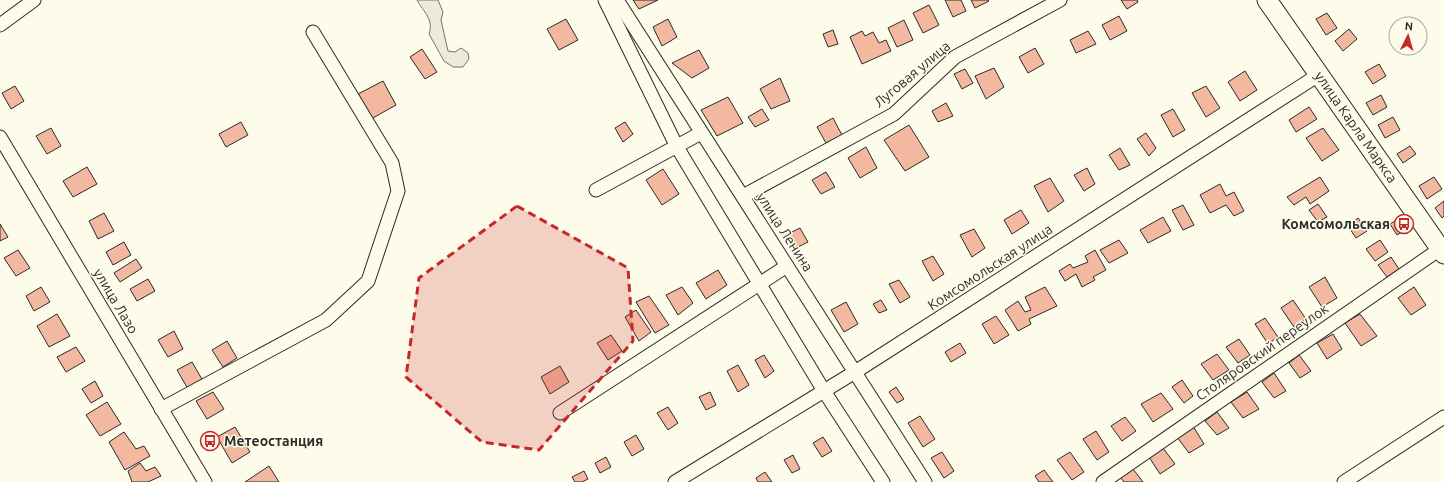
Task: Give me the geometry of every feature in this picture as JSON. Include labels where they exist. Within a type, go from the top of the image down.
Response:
[{"type":"highway","name":"улица Карла Маркса","points":[[1267,0],[1320,74],[1442,252]]},
{"type":"street","points":[[0,25],[34,0]]},
{"type":"street","points":[[606,0],[677,147],[824,391],[883,482]]},
{"type":"street","name":"улица Ленина","points":[[617,0],[925,482]]},
{"type":"street","name":"Луговая улица","points":[[743,196],[894,114],[955,57],[1060,0]]},
{"type":"street","points":[[161,409],[326,320],[368,281],[398,191],[392,163],[313,32]]},
{"type":"street","name":"Комсомольская улица","points":[[675,482],[855,372],[1320,74]]},
{"type":"street","points":[[596,190],[701,133]]},
{"type":"street","name":"улица Лазо","points":[[0,137],[205,482]]},
{"type":"street","name":"Столяровский переулок","points":[[1103,482],[1442,252]]},
{"type":"street","points":[[560,413],[787,266]]},
{"type":"street","points":[[1344,482],[1444,417]]},
{"type":"highlighted area","points":[[517,206],[628,268],[633,341],[539,450],[482,442],[406,377],[419,278]]},
{"type":"shaded area","points":[[417,0],[438,0],[443,12],[441,20],[448,51],[455,52],[461,48],[468,53],[469,59],[463,67],[453,67],[444,61],[429,34],[430,24],[428,16]]},
{"type":"building","points":[[633,0],[658,0],[639,9]]},
{"type":"building","points":[[945,0],[961,0],[966,11],[953,17]]},
{"type":"building","points":[[971,0],[988,0],[989,1],[975,8]]},
{"type":"building","points":[[1121,0],[1137,0],[1138,2],[1127,9]]},
{"type":"building","points":[[929,5],[939,25],[923,33],[913,13]]},
{"type":"building","points":[[1327,13],[1337,28],[1326,35],[1316,19]]},
{"type":"building","points":[[1119,16],[1127,31],[1110,40],[1102,25]]},
{"type":"building","points":[[566,19],[578,40],[559,50],[547,29]]},
{"type":"building","points":[[668,19],[677,37],[662,46],[653,27]]},
{"type":"building","points":[[904,20],[913,40],[897,47],[888,28]]},
{"type":"building","points":[[1349,29],[1357,39],[1343,51],[1335,41]]},
{"type":"building","points":[[833,30],[838,44],[828,47],[823,34]]},
{"type":"building","points":[[862,31],[865,36],[873,32],[879,43],[886,40],[891,51],[862,64],[850,37]]},
{"type":"building","points":[[1088,31],[1096,44],[1076,53],[1070,40]]},
{"type":"building","points":[[1035,48],[1044,64],[1028,73],[1019,57]]},
{"type":"building","points":[[422,49],[437,72],[425,79],[410,57]]},
{"type":"building","points":[[699,50],[709,68],[692,78],[672,63]]},
{"type":"building","points":[[1379,64],[1386,76],[1373,84],[1365,72]]},
{"type":"building","points":[[994,68],[1004,87],[986,99],[975,76]]},
{"type":"building","points":[[965,69],[973,83],[962,89],[954,74]]},
{"type":"building","points":[[1245,71],[1257,90],[1240,101],[1228,82]]},
{"type":"building","points":[[780,78],[790,101],[771,109],[760,89]]},
{"type":"building","points":[[383,81],[396,105],[371,119],[358,94]]},
{"type":"building","points":[[15,86],[24,101],[11,109],[2,93]]},
{"type":"building","points":[[1206,86],[1220,108],[1206,117],[1192,93]]},
{"type":"building","points":[[1381,95],[1387,107],[1373,115],[1366,103]]},
{"type":"building","points":[[728,97],[743,123],[717,136],[701,110]]},
{"type":"building","points":[[946,103],[953,116],[938,122],[932,111]]},
{"type":"building","points":[[1309,107],[1317,119],[1296,132],[1289,120]]},
{"type":"building","points":[[762,109],[769,120],[755,127],[748,117]]},
{"type":"building","points":[[1173,109],[1185,130],[1173,137],[1161,115]]},
{"type":"building","points":[[1393,117],[1400,130],[1385,138],[1378,125]]},
{"type":"building","points":[[833,118],[842,135],[826,143],[817,127]]},
{"type":"building","points":[[241,122],[248,135],[226,147],[219,134]]},
{"type":"building","points":[[625,122],[633,134],[623,142],[615,128]]},
{"type":"building","points":[[909,125],[929,157],[905,171],[884,140]]},
{"type":"building","points":[[51,128],[61,146],[47,154],[36,136]]},
{"type":"building","points":[[1323,128],[1339,150],[1322,161],[1306,138]]},
{"type":"building","points":[[1146,133],[1156,148],[1149,156],[1137,139]]},
{"type":"building","points":[[1410,146],[1416,154],[1403,163],[1397,154]]},
{"type":"building","points":[[866,147],[877,168],[860,178],[848,158]]},
{"type":"building","points":[[1120,148],[1130,165],[1119,170],[1109,155]]},
{"type":"building","points":[[87,167],[97,184],[73,197],[63,181]]},
{"type":"building","points":[[1087,168],[1095,184],[1084,191],[1074,175]]},
{"type":"building","points":[[663,169],[679,194],[662,205],[646,180]]},
{"type":"building","points":[[826,172],[835,187],[821,194],[812,180]]},
{"type":"building","points":[[1320,177],[1329,191],[1310,204],[1306,197],[1294,205],[1287,197]]},
{"type":"building","points":[[1434,177],[1442,189],[1427,199],[1419,186]]},
{"type":"building","points":[[1050,178],[1064,201],[1048,212],[1034,186]]},
{"type":"building","points":[[1220,184],[1226,196],[1234,192],[1244,211],[1234,216],[1226,205],[1210,213],[1200,195]]},
{"type":"building","points":[[1444,201],[1444,216],[1442,218],[1435,208]]},
{"type":"building","points":[[1318,204],[1327,217],[1318,222],[1309,210]]},
{"type":"building","points":[[1183,205],[1194,225],[1183,230],[1172,210]]},
{"type":"building","points":[[1021,210],[1029,223],[1012,234],[1004,220]]},
{"type":"building","points":[[104,213],[114,231],[98,239],[89,221]]},
{"type":"building","points":[[1163,217],[1171,231],[1148,243],[1140,230]]},
{"type":"building","points":[[1358,218],[1367,231],[1356,238],[1348,226]]},
{"type":"building","points":[[1398,219],[1405,230],[1397,235],[1390,224]]},
{"type":"building","points":[[0,224],[8,237],[0,241]]},
{"type":"building","points":[[800,228],[808,242],[796,248],[786,235]]},
{"type":"building","points":[[974,229],[985,248],[972,257],[960,235]]},
{"type":"building","points":[[1119,240],[1128,253],[1109,263],[1100,250]]},
{"type":"building","points":[[1380,240],[1388,252],[1375,261],[1366,249]]},
{"type":"building","points":[[124,242],[131,255],[113,265],[106,252]]},
{"type":"building","points":[[18,250],[30,268],[16,276],[4,258]]},
{"type":"building","points":[[1095,250],[1106,270],[1093,277],[1095,280],[1082,287],[1076,274],[1065,281],[1059,271],[1070,264],[1073,268],[1088,262],[1085,256]]},
{"type":"building","points":[[933,256],[944,274],[933,281],[922,261]]},
{"type":"building","points":[[1391,257],[1399,269],[1387,277],[1378,265]]},
{"type":"building","points":[[136,259],[142,268],[120,282],[114,273]]},
{"type":"building","points":[[718,270],[727,285],[706,299],[696,283]]},
{"type":"building","points":[[1325,277],[1337,298],[1322,307],[1309,287]]},
{"type":"building","points":[[148,279],[155,291],[137,301],[130,289]]},
{"type":"building","points":[[899,280],[910,297],[900,303],[889,284]]},
{"type":"building","points":[[41,287],[50,302],[34,311],[26,296]]},
{"type":"building","points":[[682,287],[693,303],[678,315],[666,295]]},
{"type":"building","points":[[1045,287],[1057,306],[1029,319],[1031,324],[1018,331],[1005,310],[1018,301],[1025,312],[1031,310],[1025,297]]},
{"type":"building","points":[[1414,287],[1426,305],[1411,315],[1398,298]]},
{"type":"building","points":[[649,296],[669,325],[655,333],[636,302]]},
{"type":"building","points":[[881,300],[887,310],[879,313],[873,304]]},
{"type":"building","points":[[1293,300],[1306,319],[1294,327],[1281,308]]},
{"type":"building","points":[[846,302],[858,324],[844,332],[831,310]]},
{"type":"building","points":[[636,310],[651,332],[639,341],[625,317]]},
{"type":"building","points":[[57,314],[70,336],[49,347],[37,326]]},
{"type":"building","points":[[1360,314],[1377,336],[1361,346],[1345,323]]},
{"type":"building","points":[[996,316],[1009,335],[994,344],[982,324]]},
{"type":"building","points":[[1265,318],[1278,337],[1268,344],[1255,324]]},
{"type":"building","points":[[174,331],[183,349],[168,357],[158,340]]},
{"type":"building","points":[[1333,334],[1342,349],[1327,359],[1317,343]]},
{"type":"building","points":[[611,335],[622,351],[608,360],[597,343]]},
{"type":"building","points":[[1239,339],[1250,355],[1238,363],[1226,347]]},
{"type":"building","points":[[227,341],[237,358],[223,367],[212,350]]},
{"type":"building","points":[[960,343],[966,353],[951,362],[945,352]]},
{"type":"building","points":[[76,347],[85,361],[66,372],[57,357]]},
{"type":"building","points":[[1217,354],[1229,370],[1213,380],[1201,364]]},
{"type":"building","points":[[764,355],[774,371],[765,378],[755,360]]},
{"type":"building","points":[[1299,355],[1311,371],[1300,378],[1289,363]]},
{"type":"building","points":[[192,362],[203,381],[188,389],[177,370]]},
{"type":"building","points":[[738,365],[749,385],[738,392],[727,371]]},
{"type":"building","points":[[560,366],[569,382],[550,394],[541,377]]},
{"type":"building","points":[[1274,373],[1286,391],[1274,398],[1262,382]]},
{"type":"building","points":[[1182,380],[1193,396],[1184,403],[1172,387]]},
{"type":"building","points":[[95,381],[103,396],[91,403],[82,389]]},
{"type":"building","points":[[896,387],[904,399],[897,403],[889,392]]},
{"type":"building","points":[[213,392],[224,409],[207,419],[196,401]]},
{"type":"building","points":[[710,392],[716,405],[706,410],[699,397]]},
{"type":"building","points":[[1247,392],[1259,409],[1243,418],[1231,402]]},
{"type":"building","points":[[1161,393],[1173,409],[1153,422],[1141,404]]},
{"type":"building","points":[[107,402],[121,424],[100,436],[86,415]]},
{"type":"building","points":[[668,407],[678,423],[668,430],[657,413]]},
{"type":"building","points":[[1217,412],[1229,428],[1217,435],[1205,421]]},
{"type":"building","points":[[920,416],[935,439],[923,447],[908,423]]},
{"type":"building","points":[[1125,417],[1136,431],[1122,441],[1111,426]]},
{"type":"building","points":[[1193,426],[1204,444],[1189,453],[1177,437]]},
{"type":"building","points":[[235,427],[250,452],[232,463],[217,437]]},
{"type":"building","points":[[1096,431],[1109,452],[1097,460],[1083,439]]},
{"type":"building","points":[[124,432],[136,449],[144,446],[150,456],[125,470],[109,442]]},
{"type":"building","points":[[636,435],[644,449],[632,456],[624,442]]},
{"type":"building","points":[[823,437],[832,451],[822,457],[813,443]]},
{"type":"building","points":[[1163,448],[1175,464],[1160,474],[1149,457]]},
{"type":"building","points":[[942,452],[954,471],[944,478],[931,458]]},
{"type":"building","points":[[1070,452],[1084,472],[1072,480],[1057,460]]},
{"type":"building","points":[[793,455],[800,469],[792,473],[784,460]]},
{"type":"building","points":[[606,457],[611,467],[600,473],[595,463]]},
{"type":"building","points":[[140,463],[146,471],[155,467],[161,476],[148,482],[132,482],[128,471]]},
{"type":"building","points":[[269,466],[279,482],[245,482]]},
{"type":"building","points":[[1133,469],[1143,482],[1124,482],[1120,477]]},
{"type":"building","points":[[1044,470],[1053,482],[1039,482],[1035,476]]},
{"type":"building","points":[[584,471],[588,479],[582,482],[575,482],[572,477]]},
{"type":"building","points":[[765,472],[772,482],[758,482],[756,478]]},
{"type":"place","name":"Комсомольская","points":[[1404,224]]},
{"type":"place","name":"Метеостанция","points":[[210,441]]}]
